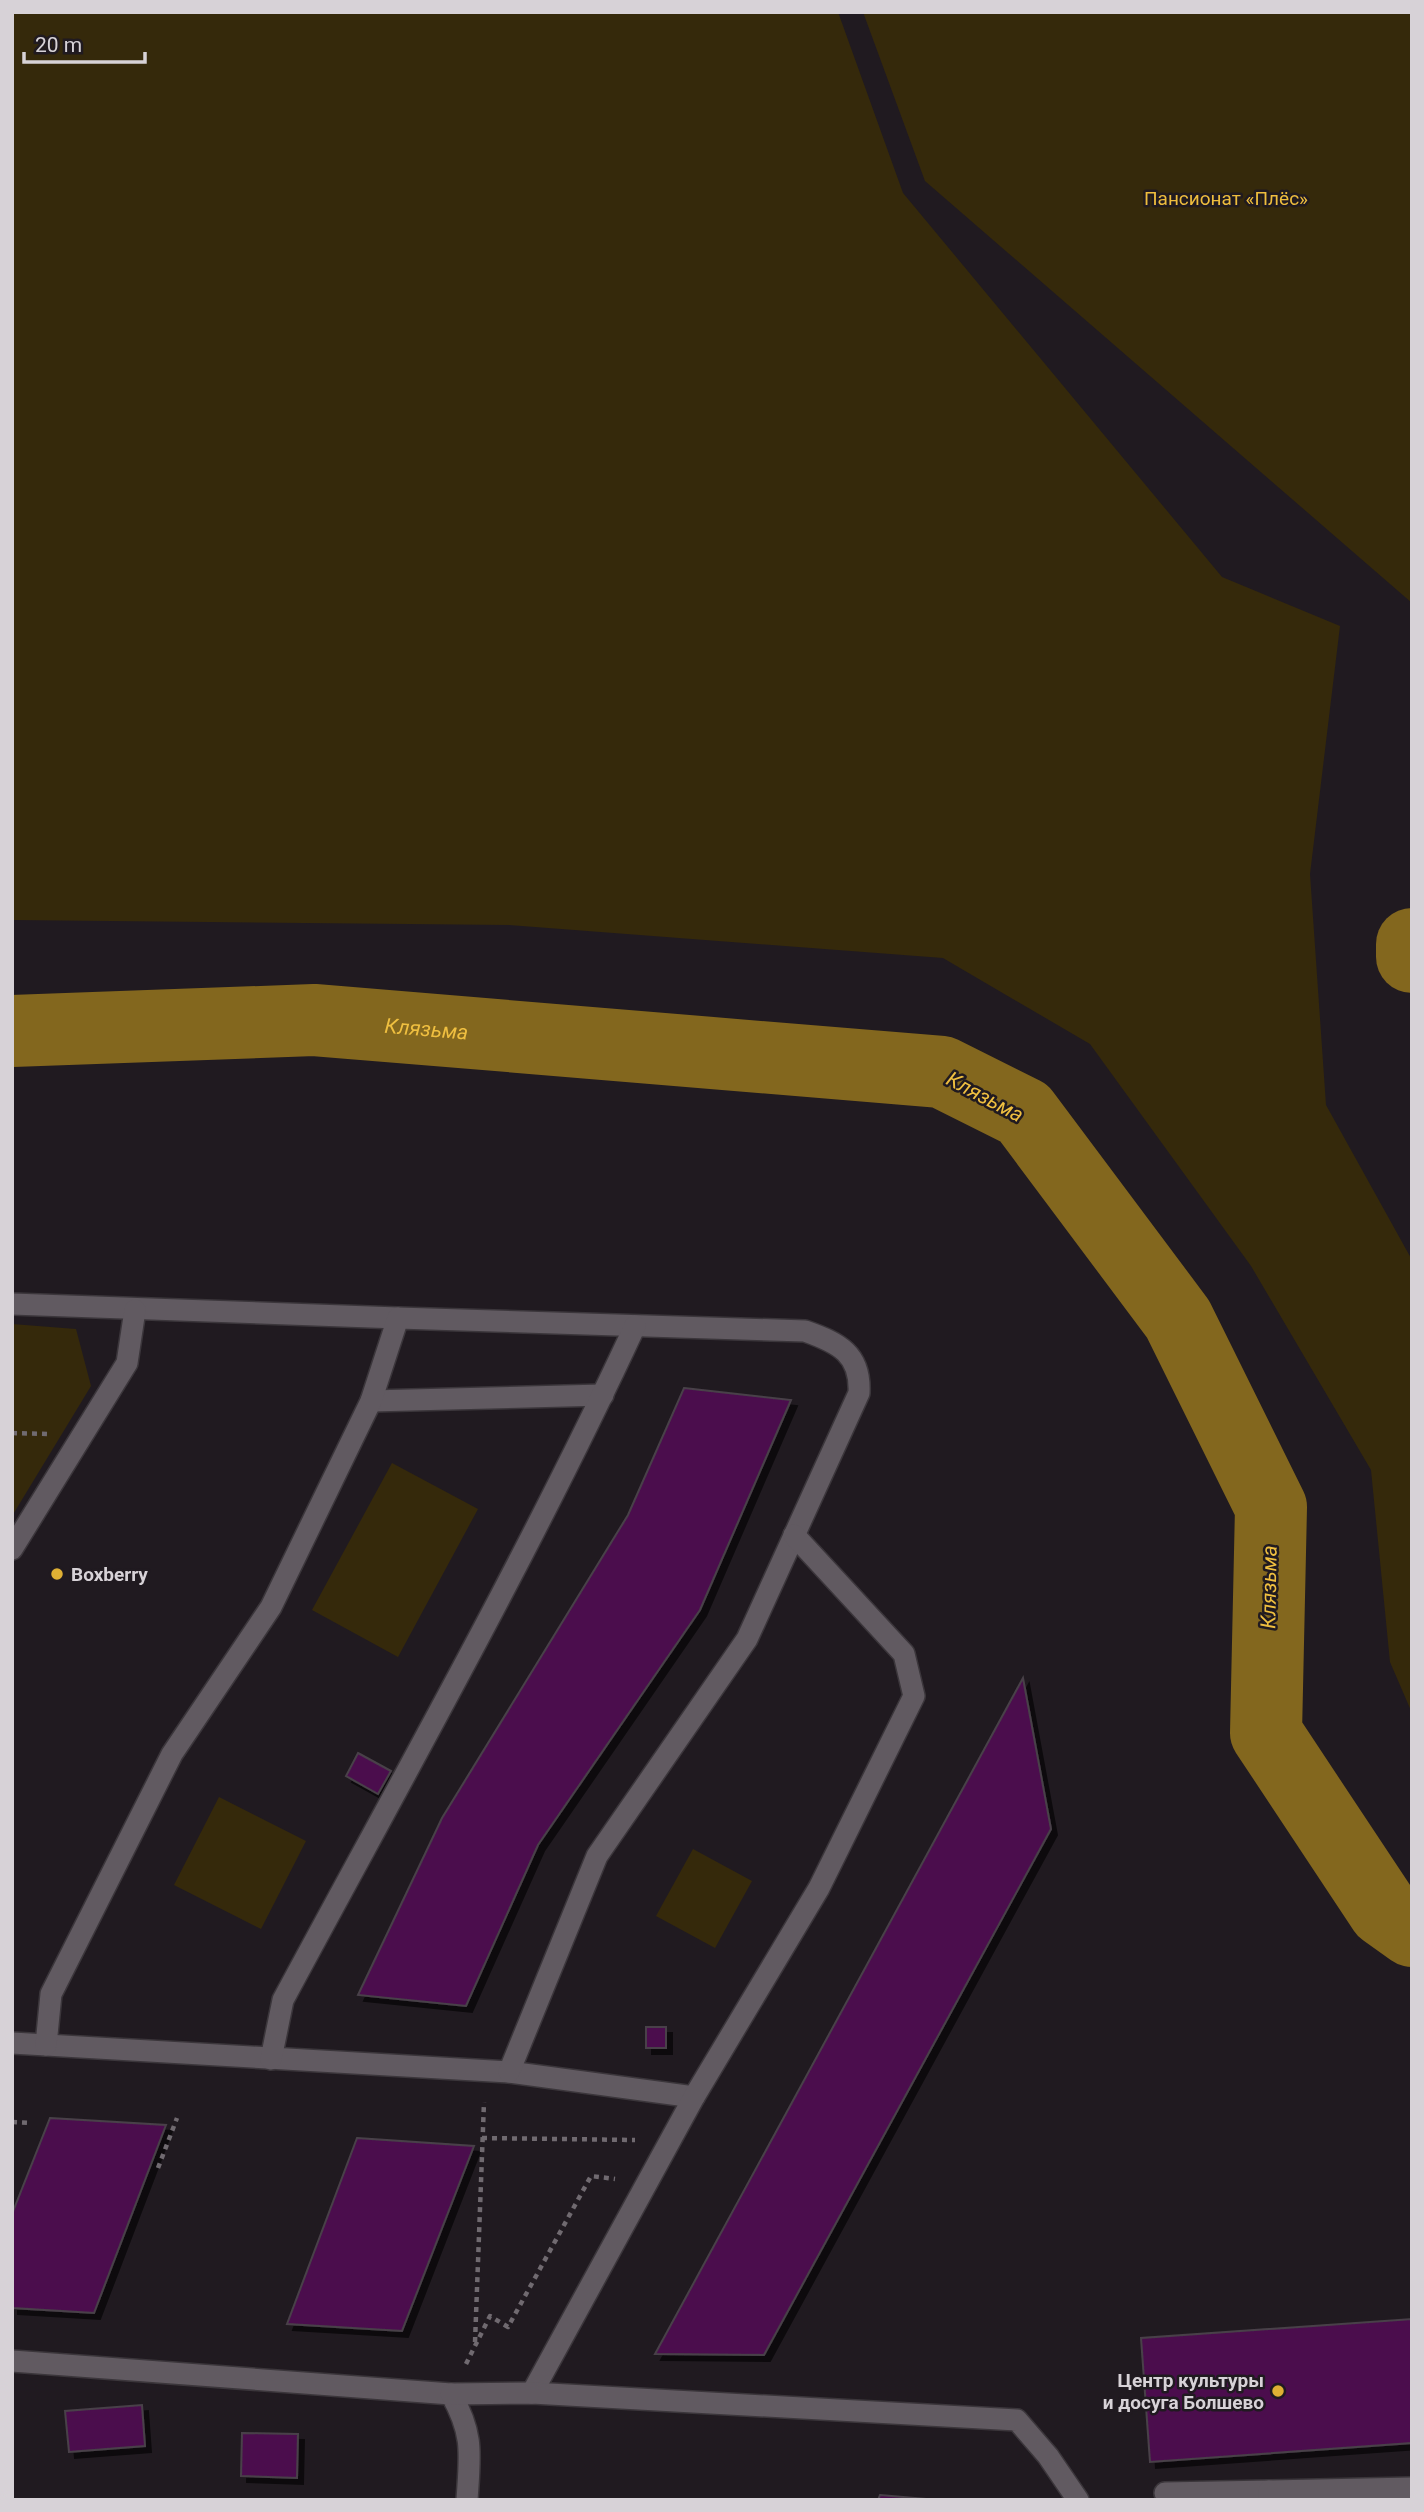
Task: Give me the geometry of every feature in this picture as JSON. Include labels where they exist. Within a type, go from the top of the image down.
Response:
[{"type":"lane","points":[[12,1304],[805,1331],[830,1340],[849,1354],[860,1374],[859,1393],[747,1639],[597,1856],[509,2073]]},
{"type":"lane","points":[[12,1549],[127,1363],[135,1310]]},
{"type":"lane","points":[[46,2045],[51,1994],[172,1754],[271,1608],[371,1401],[398,1318]]},
{"type":"lane","points":[[271,2059],[283,2000],[478,1639],[603,1395],[635,1326]]},
{"type":"lane","points":[[371,1401],[603,1395]]},
{"type":"lane","points":[[532,2393],[694,2097],[819,1888],[914,1696],[904,1654],[794,1535]]},
{"type":"lane","points":[[12,2043],[487,2071],[694,2097]]},
{"type":"lane","points":[[12,2361],[451,2394],[532,2393],[1017,2420],[1048,2456],[1078,2500]]},
{"type":"lane","points":[[451,2394],[466,2421],[470,2446],[467,2500]]},
{"type":"lane","points":[[1165,2493],[1269,2495],[1412,2488]]},
{"type":"path","points":[[475,2346],[487,2071]]},
{"type":"path","points":[[158,2168],[177,2118]]},
{"type":"path","points":[[12,2122],[30,2123]]},
{"type":"path","points":[[482,2138],[671,2140]]},
{"type":"path","points":[[451,2394],[490,2316],[508,2327],[592,2176],[617,2179]]},
{"type":"green space","points":[[12,12],[838,12],[903,193],[1222,577],[1340,626],[1310,874],[1326,1105],[1412,1260],[1412,1713],[1390,1662],[1371,1470],[1251,1266],[1090,1044],[943,958],[509,925],[12,920]]},
{"type":"green space","name":"Пансионат «Плёс»","points":[[863,12],[1412,12],[1412,603],[925,181]]},
{"type":"green space","points":[[12,1324],[76,1329],[91,1386],[12,1516]]},
{"type":"green space","points":[[392,1463],[478,1509],[398,1657],[312,1610]]},
{"type":"green space","points":[[219,1797],[306,1841],[261,1929],[174,1885]]},
{"type":"green space","points":[[693,1849],[752,1881],[715,1948],[656,1916]]},
{"type":"building","points":[[684,1388],[791,1400],[700,1610],[538,1845],[466,2006],[358,1995],[442,1818],[628,1515]]},
{"type":"building","points":[[1023,1678],[1051,1829],[764,2355],[655,2354]]},
{"type":"building","points":[[358,1753],[391,1771],[378,1794],[346,1776]]},
{"type":"building","points":[[646,2027],[666,2027],[666,2048],[646,2048]]},
{"type":"building","points":[[50,2118],[166,2125],[94,2313],[12,2308],[12,2214]]},
{"type":"building","points":[[357,2138],[474,2146],[402,2331],[287,2324]]},
{"type":"building","name":"Центр культуры и досуга Болшево","points":[[1412,2319],[1412,2443],[1150,2462],[1141,2338]]},
{"type":"building","points":[[142,2405],[145,2446],[69,2452],[65,2411]]},
{"type":"building","points":[[242,2433],[298,2434],[297,2478],[241,2476]]},
{"type":"building","points":[[880,2495],[938,2500],[878,2500]]},
{"type":"waterway","name":"Клязьма","points":[[1412,944],[1412,957]]},
{"type":"waterway","name":"Клязьма","points":[[12,1031],[314,1020],[942,1072],[1024,1113],[1178,1319],[1271,1507],[1266,1733],[1384,1911],[1412,1931]]},
{"type":"place","name":"Boxberry","points":[[57,1574]]},
{"type":"place","name":"Центр культуры и досуга Болшево","points":[[1278,2391]]}]
